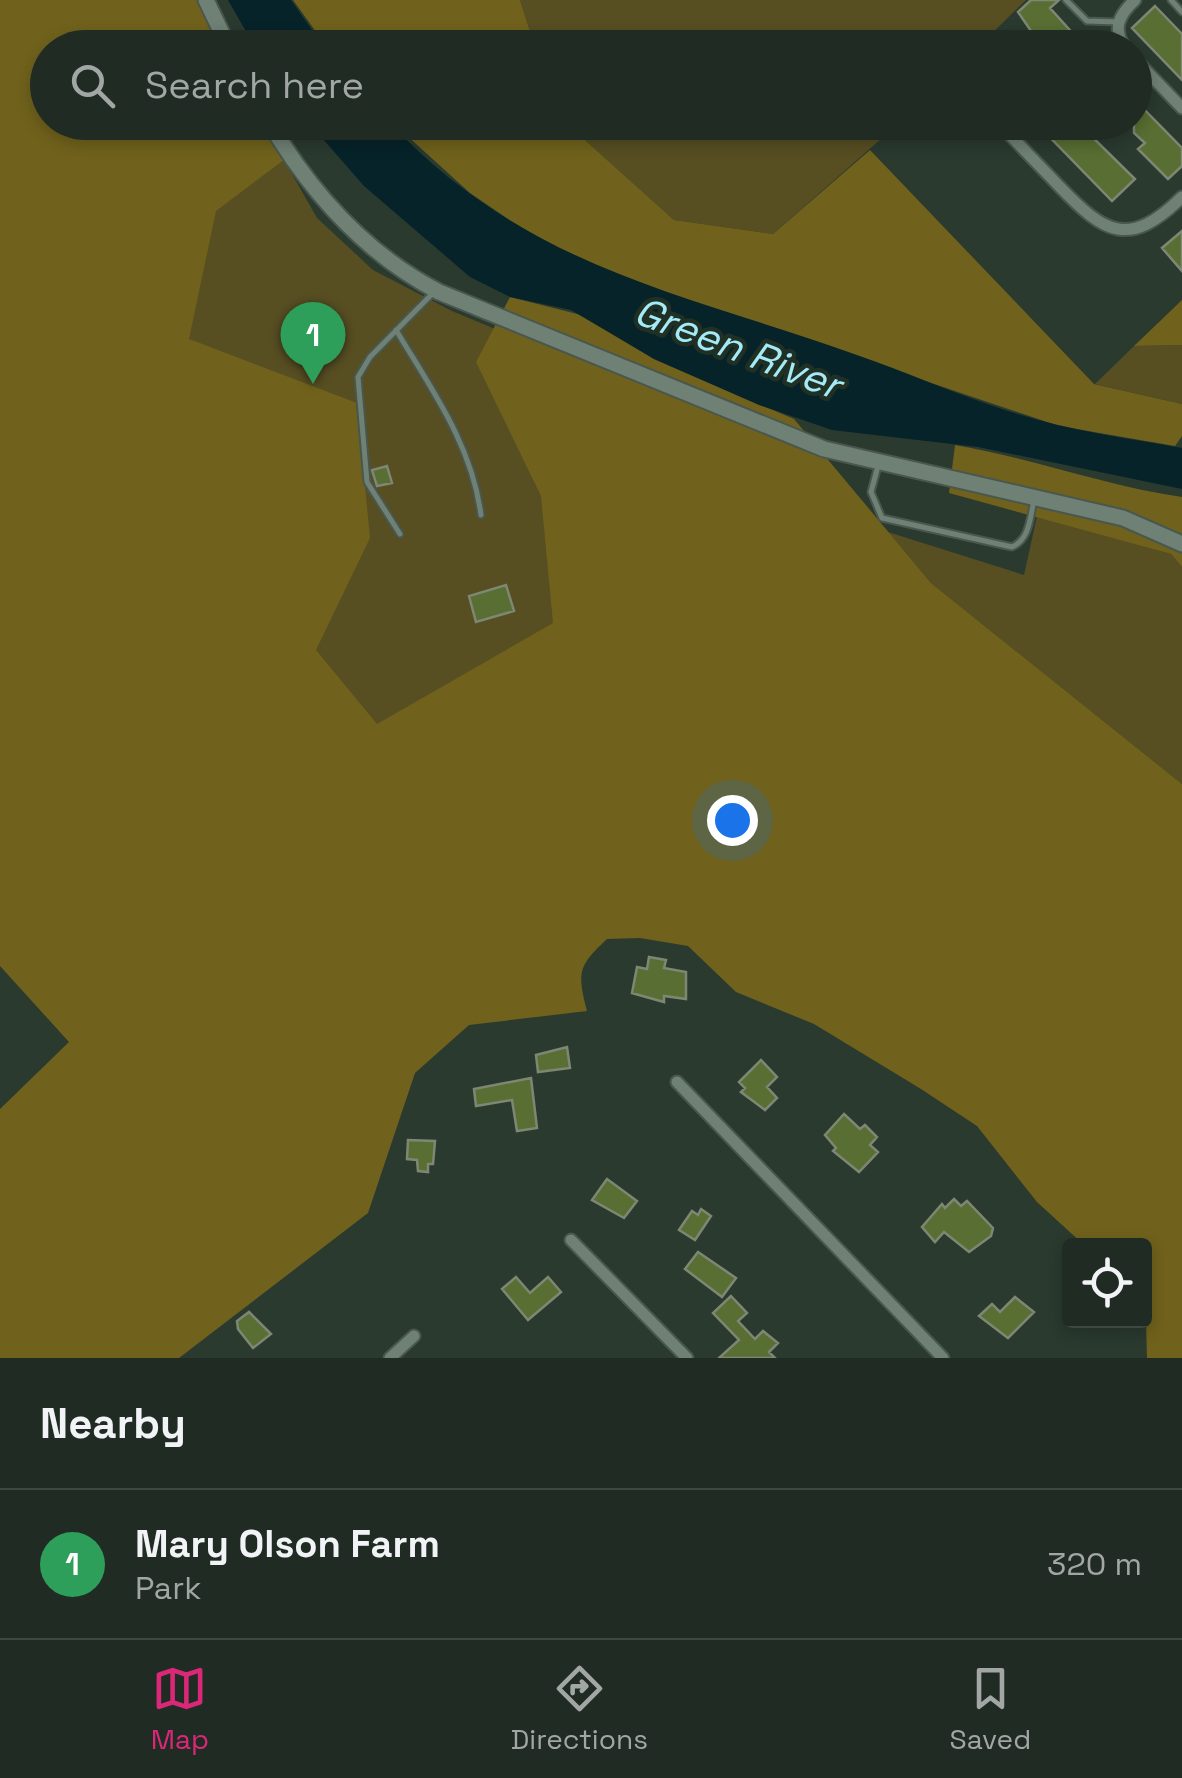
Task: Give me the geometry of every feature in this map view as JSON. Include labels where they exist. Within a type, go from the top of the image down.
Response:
[{"type":"street","points":[[206,0],[220,30]]},
{"type":"street","points":[[1117,30],[1118,22],[1135,0]]},
{"type":"street","points":[[1152,77],[1182,108]]},
{"type":"street","points":[[280,140],[352,230],[404,274],[435,290],[779,432],[879,463],[1138,522],[1182,544]]},
{"type":"street","points":[[1015,140],[1092,220],[1118,230],[1134,230],[1158,220],[1182,198]]},
{"type":"street","points":[[677,1082],[943,1358]]},
{"type":"street","points":[[571,1240],[687,1358]]},
{"type":"street","points":[[390,1358],[414,1336]]},
{"type":"lane","points":[[1066,0],[1087,21],[1118,22]]},
{"type":"lane","points":[[1170,0],[1182,12]]},
{"type":"lane","points":[[400,534],[367,482],[358,377],[370,357],[435,290]]},
{"type":"lane","points":[[396,330],[464,445],[476,476],[481,515]]},
{"type":"lane","points":[[879,463],[871,492],[882,518],[1012,546],[1020,543],[1027,531],[1035,496]]},
{"type":"shaded area","points":[[0,0],[30,30],[30,140],[273,140],[317,218],[373,270],[452,311],[800,457],[416,913],[0,496]]},
{"type":"shaded area","points":[[0,0],[207,0],[222,30],[30,30],[30,140],[280,140],[289,156],[216,211],[189,339],[357,403],[370,538],[316,650],[377,724],[553,623],[541,496],[476,362],[510,297],[585,316],[654,359],[794,419],[931,583],[1182,784],[1182,1358],[1147,1358],[1146,1328],[1152,1328],[1152,1238],[1076,1238],[1037,1202],[977,1126],[814,1024],[736,992],[688,946],[640,938],[607,939],[590,956],[581,978],[587,1011],[469,1025],[415,1073],[368,1213],[179,1358],[0,1358],[0,1109],[69,1042],[0,966]]},
{"type":"shaded area","points":[[293,0],[520,0],[530,30],[315,30]]},
{"type":"shaded area","points":[[520,0],[1026,0],[995,30],[530,30]]},
{"type":"shaded area","points":[[412,140],[585,140],[674,220],[773,234],[870,150],[1094,384],[1182,404],[1182,436],[1175,446],[1059,426],[655,290],[555,248],[470,193]]},
{"type":"shaded area","points":[[585,140],[880,140],[773,234],[674,220]]},
{"type":"shaded area","points":[[1182,300],[1182,345],[1134,346]]},
{"type":"shaded area","points":[[1182,345],[1182,404],[1095,384],[1134,346]]},
{"type":"shaded area","points":[[955,445],[1182,497],[1182,567],[1171,554],[949,493]]},
{"type":"shaded area","points":[[1037,516],[1171,554],[1182,567],[1182,784],[931,583],[888,532],[1024,575]]},
{"type":"water","points":[[228,0],[291,0],[312,30],[245,30]]},
{"type":"water","name":"Green River","points":[[324,140],[408,140],[442,172],[495,211],[550,243],[607,269],[1011,412],[1074,429],[1182,448],[1182,489],[978,447],[832,430],[759,405],[654,359],[571,310],[510,297],[470,277],[364,186]]},
{"type":"building","points":[[1031,0],[1059,0],[1050,8],[1070,30],[1030,30],[1018,12]]},
{"type":"building","points":[[1155,6],[1182,34],[1182,80],[1152,49],[1152,30],[1132,28]]},
{"type":"building","points":[[1152,117],[1182,148],[1182,166],[1168,179],[1138,149],[1145,143],[1142,140],[1152,140]]},
{"type":"building","points":[[1053,140],[1095,140],[1135,179],[1112,201]]},
{"type":"building","points":[[1182,231],[1182,271],[1162,248]]},
{"type":"building","points":[[387,466],[392,483],[377,486],[372,470]]},
{"type":"building","points":[[506,585],[514,611],[476,622],[469,596]]},
{"type":"building","points":[[649,957],[666,960],[664,968],[686,972],[686,999],[664,996],[664,1002],[632,993],[637,967],[647,969]]},
{"type":"building","points":[[567,1047],[570,1068],[538,1072],[536,1055]]},
{"type":"building","points":[[761,1060],[777,1077],[767,1087],[777,1098],[765,1110],[741,1092],[745,1088],[739,1082]]},
{"type":"building","points":[[531,1078],[537,1128],[517,1131],[512,1100],[476,1106],[474,1089]]},
{"type":"building","points":[[844,1114],[860,1129],[865,1125],[877,1137],[870,1145],[878,1152],[859,1172],[833,1151],[836,1148],[825,1135]]},
{"type":"building","points":[[408,1140],[435,1141],[433,1164],[428,1164],[428,1172],[418,1171],[417,1160],[407,1159]]},
{"type":"building","points":[[607,1179],[637,1201],[624,1218],[592,1200]]},
{"type":"building","points":[[954,1199],[961,1206],[967,1201],[993,1228],[991,1236],[969,1252],[944,1232],[935,1242],[922,1227],[942,1204],[945,1208]]},
{"type":"building","points":[[701,1209],[711,1216],[695,1240],[679,1230],[692,1211],[698,1215]]},
{"type":"building","points":[[698,1252],[736,1278],[722,1297],[685,1269]]},
{"type":"building","points":[[516,1277],[530,1293],[548,1277],[561,1292],[528,1320],[502,1289]]},
{"type":"building","points":[[731,1296],[747,1313],[738,1321],[755,1339],[763,1331],[778,1343],[769,1352],[775,1358],[719,1358],[739,1340],[713,1313]]},
{"type":"building","points":[[1015,1297],[1034,1312],[1008,1338],[979,1316],[992,1304],[1000,1312]]},
{"type":"building","points":[[249,1312],[271,1334],[253,1348],[238,1329],[237,1321]]},
{"type":"place","name":"Mary Olson Farm","points":[[313,384]]}]
